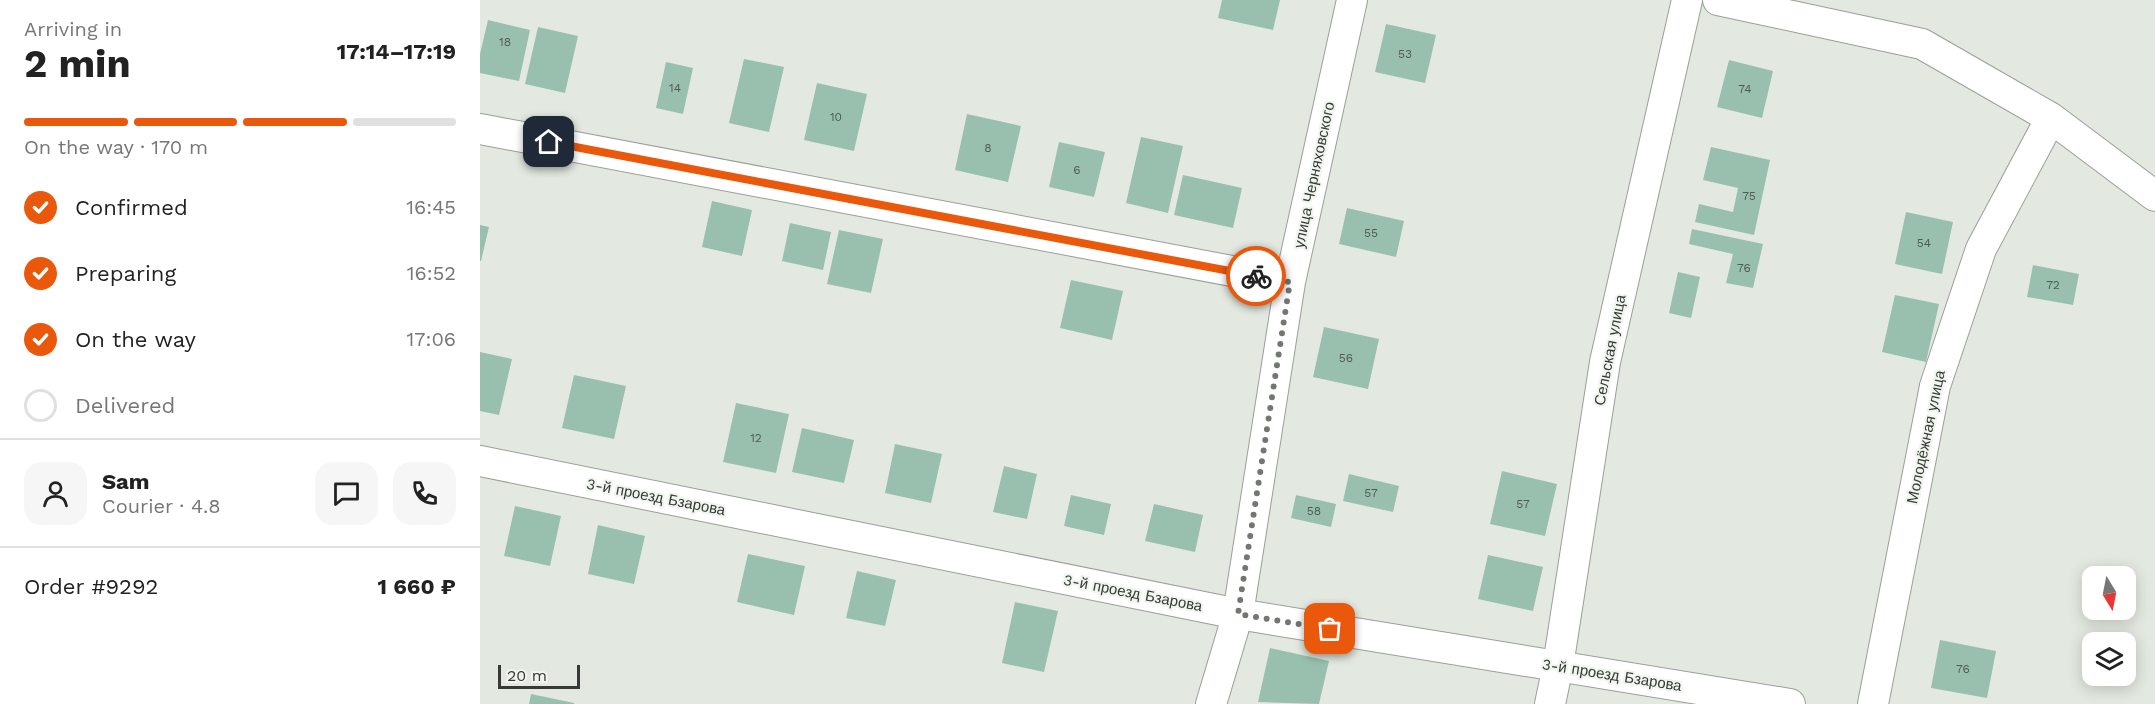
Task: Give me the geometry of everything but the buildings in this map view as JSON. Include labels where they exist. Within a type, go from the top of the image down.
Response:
[{"type":"street","name":"улица Черняховского","points":[[1211,704],[1238,614],[1290,282],[1352,0]]},
{"type":"street","name":"Сельская улица","points":[[1550,704],[1558,666],[1605,362],[1688,0]]},
{"type":"street","points":[[1718,0],[1922,44],[2050,118],[2155,196]]},
{"type":"street","name":"Молодёжная улица","points":[[1873,704],[1935,386],[1981,249],[2050,118]]},
{"type":"street","points":[[480,129],[1290,282]]},
{"type":"street","name":"3-й проезд Бзарова","points":[[480,461],[1238,614],[1790,704]]},
{"type":"way so far","points":[[1256,276],[1290,282],[1238,614],[1330,629]]},
{"type":"route","points":[[549,142],[1256,276]]}]
